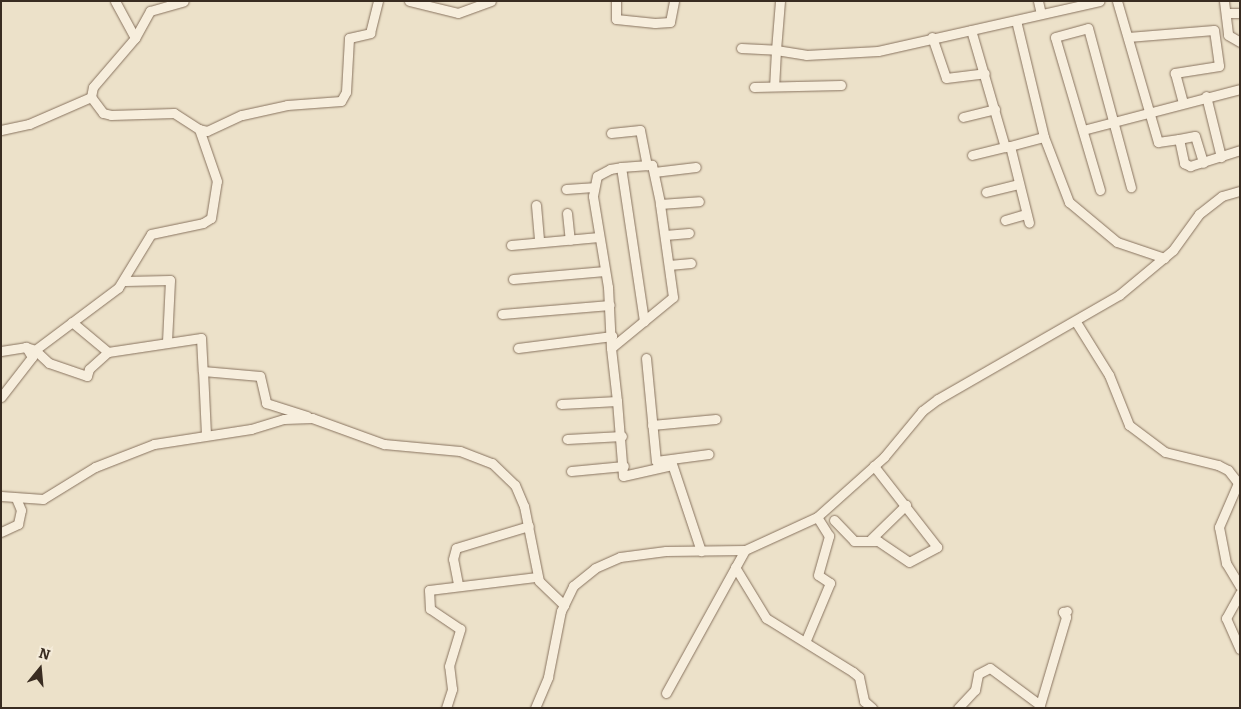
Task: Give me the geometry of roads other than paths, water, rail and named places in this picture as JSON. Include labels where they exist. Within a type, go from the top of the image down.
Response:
[{"type":"street","points":[[115,1],[135,38]]},
{"type":"street","points":[[184,1],[152,10],[135,38],[93,87],[91,97],[103,113],[111,116],[174,114],[200,129],[207,130],[242,115],[287,105],[341,101],[346,92],[349,38],[370,33],[378,1]]},
{"type":"street","points":[[410,1],[458,13],[491,1]]},
{"type":"street","points":[[616,1],[616,19],[655,24],[670,22],[674,1]]},
{"type":"street","points":[[774,86],[780,1]]},
{"type":"street","points":[[1038,1],[1041,14]]},
{"type":"street","points":[[741,48],[776,50],[806,55],[878,51],[932,37],[1099,1]]},
{"type":"street","points":[[1117,1],[1159,143],[1196,136],[1203,163]]},
{"type":"street","points":[[1224,1],[1228,35],[1240,42]]},
{"type":"street","points":[[1226,13],[1240,13]]},
{"type":"street","points":[[1016,20],[1044,137],[1069,202],[1117,242],[1164,258]]},
{"type":"street","points":[[1100,190],[1055,37],[1088,28],[1116,121],[1131,187]]},
{"type":"street","points":[[971,30],[1028,218],[1005,220]]},
{"type":"street","points":[[1128,37],[1214,30],[1219,66],[1175,73],[1183,102]]},
{"type":"street","points":[[932,37],[946,78],[985,73]]},
{"type":"street","points":[[754,87],[842,85]]},
{"type":"street","points":[[1083,130],[1150,113],[1183,102],[1240,89]]},
{"type":"street","points":[[1206,96],[1221,157]]},
{"type":"street","points":[[1,130],[29,124],[91,97]]},
{"type":"street","points":[[963,117],[994,109]]},
{"type":"street","points":[[35,350],[125,281],[151,234],[204,223],[213,214],[217,181],[200,129]]},
{"type":"street","points":[[611,133],[640,130],[647,165]]},
{"type":"street","points":[[972,155],[1044,137]]},
{"type":"street","points":[[1178,140],[1186,165],[1203,163],[1240,150]]},
{"type":"street","points":[[611,348],[673,298],[665,235],[652,165],[620,167],[604,171],[593,187],[610,305],[611,348],[622,436],[623,476],[671,462],[709,454]]},
{"type":"street","points":[[620,167],[644,321]]},
{"type":"street","points":[[654,172],[696,167]]},
{"type":"street","points":[[986,192],[1019,184]]},
{"type":"street","points":[[566,189],[593,187]]},
{"type":"street","points":[[535,708],[548,677],[554,635],[564,605],[573,586],[606,562],[666,551],[745,550],[817,517],[874,466],[938,399],[969,377],[1076,322],[1119,295],[1164,258],[1199,214],[1222,196],[1240,191]]},
{"type":"street","points":[[660,204],[699,201]]},
{"type":"street","points":[[536,205],[539,242]]},
{"type":"street","points":[[567,213],[570,240]]},
{"type":"street","points":[[665,235],[689,233]]},
{"type":"street","points":[[511,245],[599,237]]},
{"type":"street","points":[[669,265],[691,263]]},
{"type":"street","points":[[513,279],[605,271]]},
{"type":"street","points":[[125,281],[170,280],[167,342]]},
{"type":"street","points":[[502,314],[610,305]]},
{"type":"street","points":[[72,322],[108,352]]},
{"type":"street","points":[[1076,322],[1109,375],[1129,425],[1165,452],[1218,465],[1228,470],[1239,484],[1219,527],[1226,563],[1240,586]]},
{"type":"street","points":[[518,348],[612,336]]},
{"type":"street","points":[[1,351],[26,347],[35,350],[49,363],[87,376],[89,369],[108,352],[201,338],[206,434]]},
{"type":"street","points":[[1,397],[32,357],[26,347]]},
{"type":"street","points":[[646,358],[656,460],[671,462]]},
{"type":"street","points":[[203,371],[260,376],[266,403],[384,444],[477,455],[515,486],[529,526],[537,577],[544,590],[564,605]]},
{"type":"street","points":[[561,404],[617,401]]},
{"type":"street","points":[[1,496],[42,499],[118,457],[154,444],[206,434],[251,429],[284,418],[312,418]]},
{"type":"street","points":[[652,425],[716,419]]},
{"type":"street","points":[[567,439],[622,436]]},
{"type":"street","points":[[671,462],[701,550]]},
{"type":"street","points":[[571,471],[624,466]]},
{"type":"street","points":[[834,520],[854,541],[871,540],[887,545],[911,562],[937,547],[874,466]]},
{"type":"street","points":[[1,532],[18,524],[20,510],[16,498]]},
{"type":"street","points":[[871,540],[906,505]]},
{"type":"street","points":[[806,640],[830,583],[818,574],[829,536],[817,517]]},
{"type":"street","points":[[458,584],[453,559],[456,548],[529,526]]},
{"type":"street","points":[[666,693],[745,550]]},
{"type":"street","points":[[735,567],[766,618],[806,640],[859,677],[864,701],[872,708]]},
{"type":"street","points":[[446,708],[452,689],[449,666],[460,629],[430,609],[428,596],[433,586],[537,577]]},
{"type":"street","points":[[1240,593],[1226,618],[1240,649]]},
{"type":"street","points":[[958,708],[975,690],[978,674],[990,668],[1040,705],[1066,617],[1063,612],[1067,611]]}]
